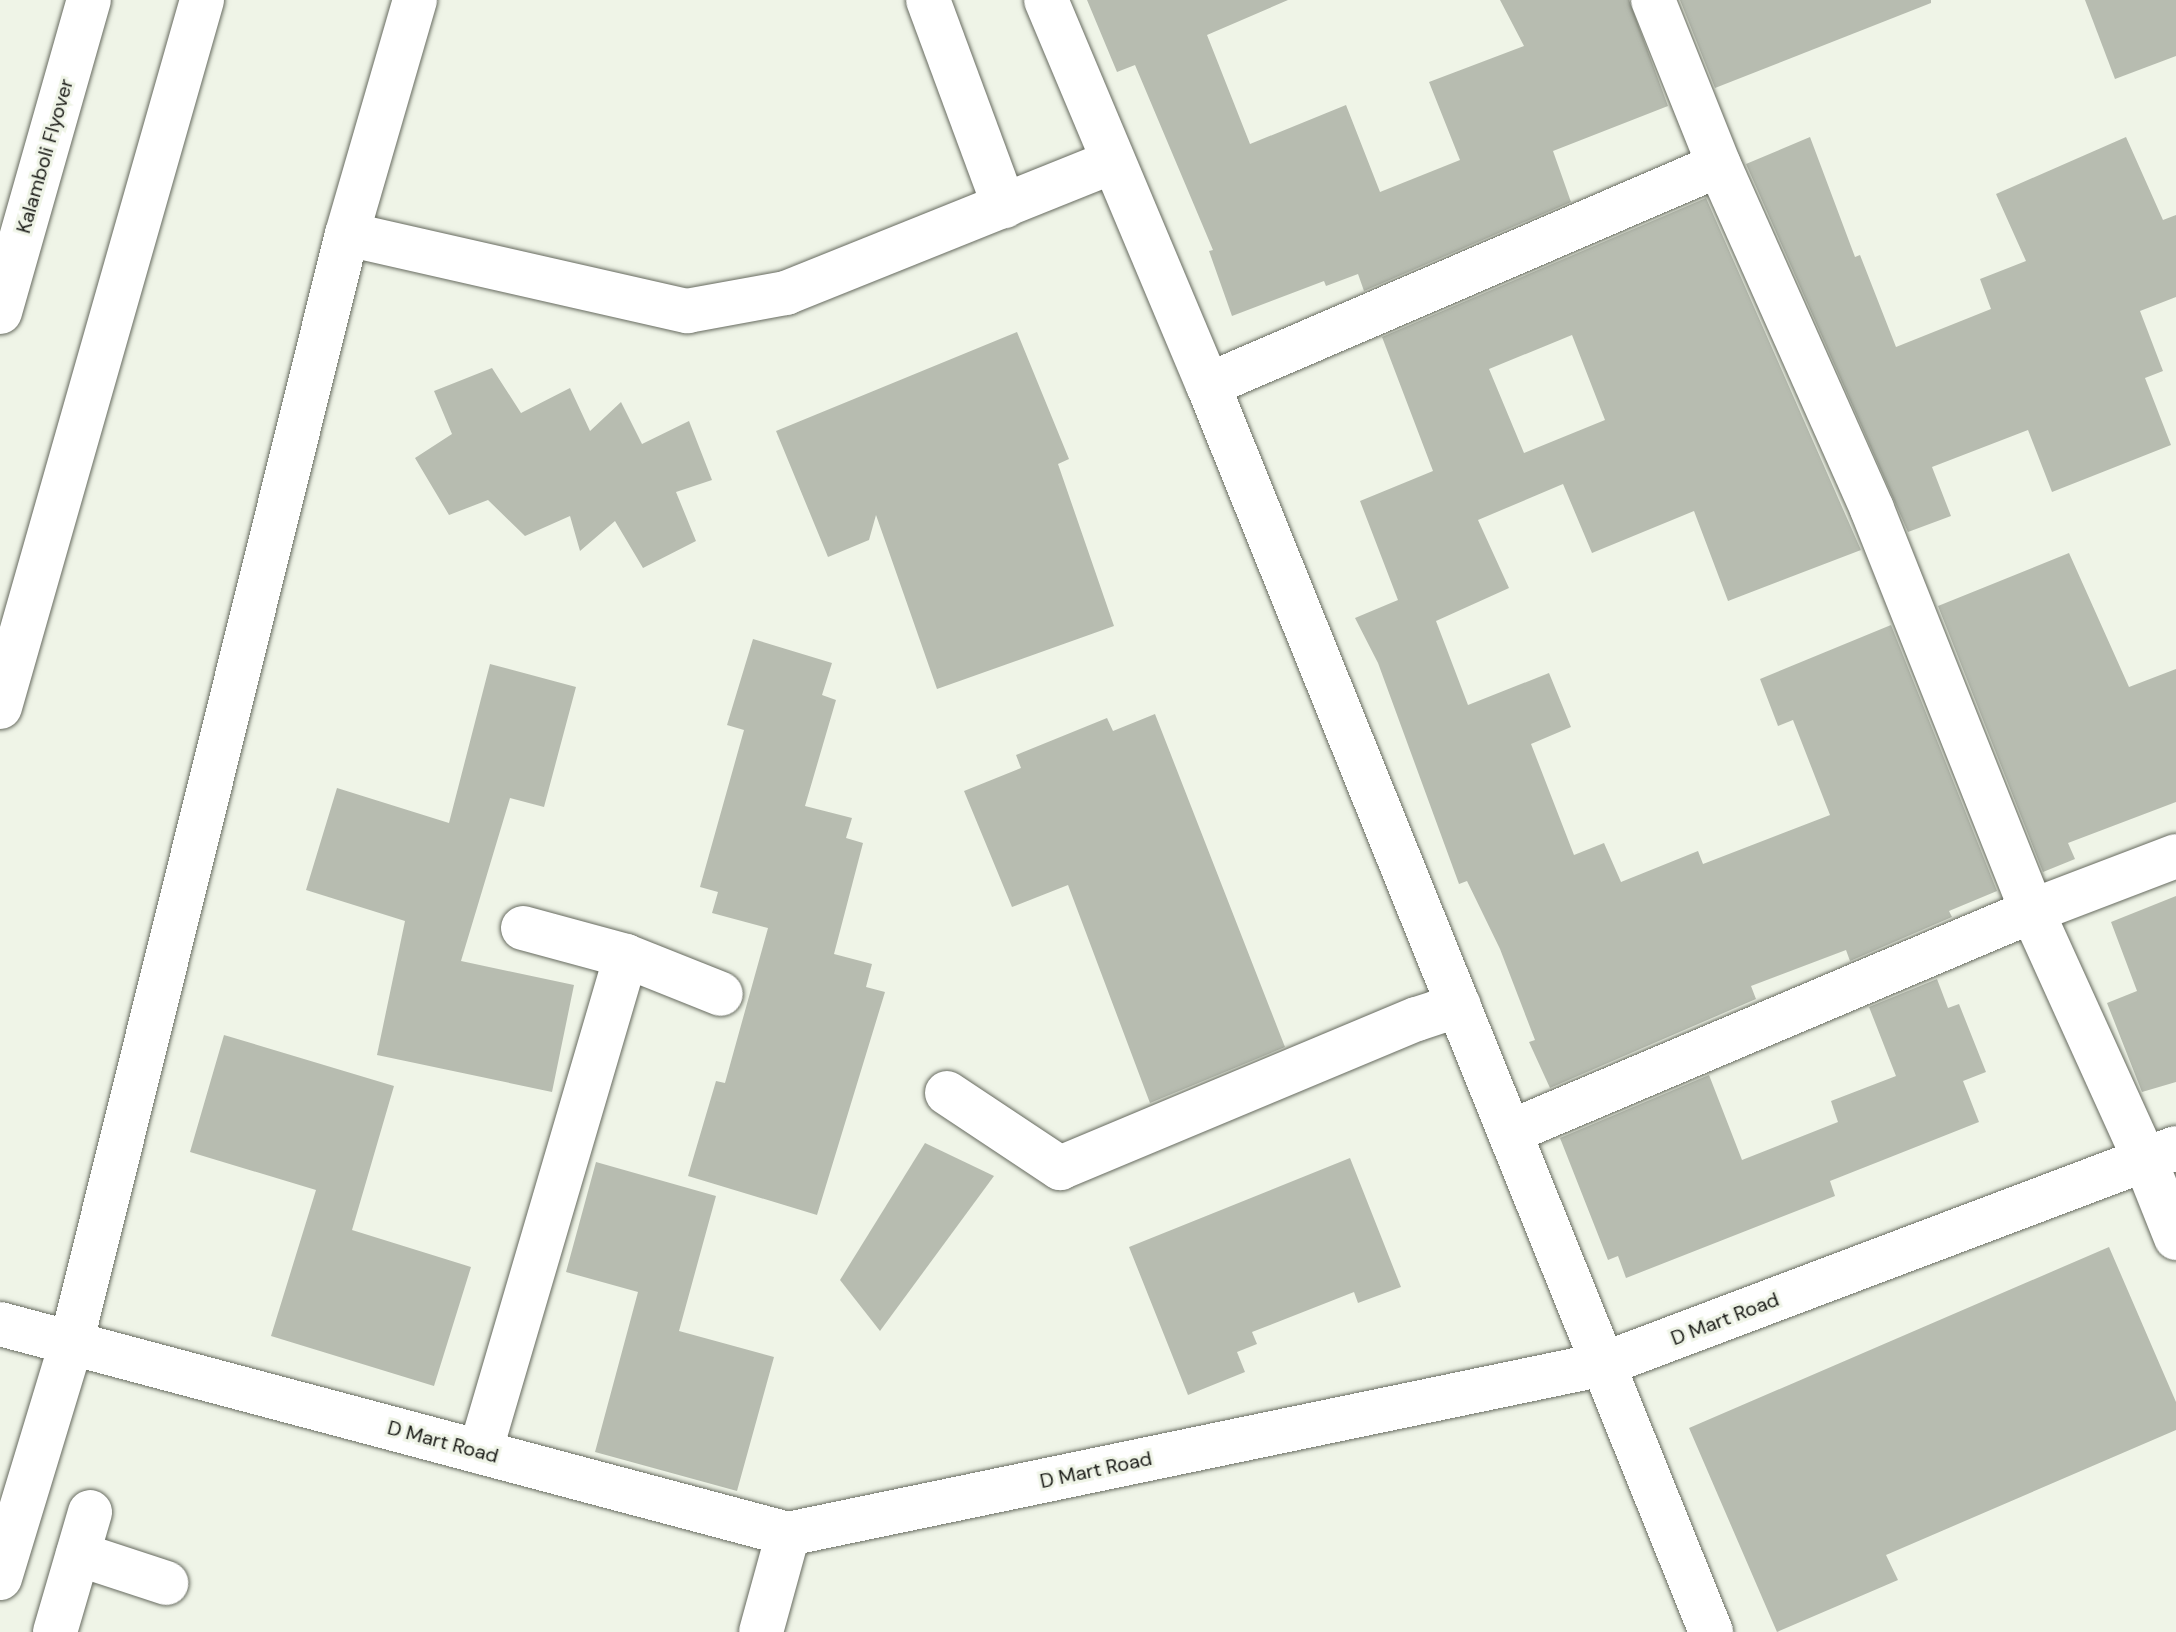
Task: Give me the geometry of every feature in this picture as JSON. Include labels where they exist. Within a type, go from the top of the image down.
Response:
[{"type":"main road","name":"Kalamboli Flyover","points":[[0,312],[89,0]]},
{"type":"main road","points":[[0,707],[202,0]]},
{"type":"main road","points":[[0,1578],[71,1344],[347,234],[415,0]]},
{"type":"main road","points":[[928,0],[1004,206]]},
{"type":"main road","points":[[1046,0],[1208,385],[1711,1632]]},
{"type":"main road","points":[[1653,0],[1719,165],[1872,509],[2032,911],[2160,1154],[2176,1238]]},
{"type":"main road","points":[[347,234],[687,311],[786,293],[1112,162]]},
{"type":"main road","points":[[1208,385],[1719,165]]},
{"type":"main road","points":[[1510,1132],[2032,911],[2176,856]]},
{"type":"main road","points":[[523,928],[626,956],[721,994]]},
{"type":"main road","points":[[480,1452],[626,956]]},
{"type":"main road","points":[[947,1093],[1060,1168],[1417,1019],[1459,1005]]},
{"type":"main road","name":"D Mart Road","points":[[0,1324],[788,1534],[1604,1364],[2160,1154]]},
{"type":"main road","points":[[55,1632],[90,1512]]},
{"type":"main road","points":[[761,1632],[788,1534]]},
{"type":"main road","points":[[78,1554],[166,1583]]},
{"type":"building","points":[[1087,0],[1288,0],[1207,35],[1250,144],[1346,105],[1380,192],[1460,160],[1429,82],[1524,46],[1500,0],[1629,0],[1668,106],[1553,151],[1571,202],[1364,291],[1358,274],[1326,286],[1324,281],[1232,316],[1209,251],[1213,250],[1135,65],[1117,72]]},
{"type":"building","points":[[1680,0],[1931,0],[1931,3],[1715,88]]},
{"type":"building","points":[[2085,0],[2176,0],[2176,56],[2115,79]]},
{"type":"building","points":[[1810,137],[1855,257],[1860,255],[1896,347],[1991,309],[1980,279],[2026,261],[1996,194],[2126,137],[2163,220],[2176,215],[2176,297],[2140,311],[2163,371],[2145,378],[2171,445],[2052,492],[2028,430],[1932,467],[1951,516],[1908,532],[1746,164]]},
{"type":"building","points":[[1706,198],[1861,550],[1728,601],[1694,511],[1592,553],[1563,484],[1478,520],[1509,588],[1436,621],[1468,705],[1549,673],[1571,727],[1531,744],[1574,855],[1604,843],[1621,882],[1698,851],[1703,864],[1830,815],[1793,720],[1778,726],[1760,679],[1891,625],[1997,891],[1949,911],[1952,917],[1850,961],[1846,950],[1751,986],[1756,999],[1550,1088],[1529,1042],[1535,1040],[1500,949],[1467,881],[1459,884],[1378,663],[1355,618],[1398,600],[1360,501],[1433,471],[1382,337]],"holes":[[[1572,335],[1605,420],[1524,453],[1489,369]]]},
{"type":"building","points":[[1017,332],[1069,459],[1058,464],[1114,626],[937,689],[876,515],[869,540],[828,557],[776,431]]},
{"type":"building","points":[[492,368],[521,413],[570,388],[590,431],[621,402],[642,444],[689,421],[712,480],[676,492],[696,541],[643,568],[615,521],[580,551],[570,516],[525,536],[488,500],[449,515],[415,458],[452,434],[434,391]]},
{"type":"building","points":[[2069,553],[2129,687],[2176,669],[2176,802],[2068,843],[2075,859],[2043,872],[1938,606]]},
{"type":"building","points":[[753,639],[832,663],[822,695],[836,700],[805,806],[852,818],[846,838],[863,843],[834,954],[872,964],[866,987],[885,992],[817,1215],[688,1176],[716,1081],[725,1083],[768,928],[712,913],[718,892],[700,887],[744,730],[727,725]]},
{"type":"building","points":[[490,664],[576,687],[544,807],[510,798],[461,961],[574,985],[552,1092],[377,1055],[405,921],[306,890],[337,788],[449,823]]},
{"type":"building","points":[[1155,714],[1285,1047],[1150,1103],[1068,885],[1012,907],[964,791],[1021,768],[1016,755],[1107,718],[1113,731]]},
{"type":"building","points":[[2176,896],[2176,1082],[2142,1092],[2107,1003],[2137,991],[2111,922]]},
{"type":"building","points":[[1937,979],[1948,1008],[1959,1004],[1986,1072],[1963,1081],[1979,1122],[1830,1181],[1835,1196],[1626,1278],[1618,1256],[1608,1260],[1560,1138],[1709,1075],[1742,1160],[1838,1122],[1831,1101],[1896,1076],[1869,1007]]},
{"type":"building","points":[[224,1035],[394,1086],[352,1230],[471,1267],[434,1386],[271,1336],[316,1190],[190,1152]]},
{"type":"building","points":[[925,1143],[994,1176],[880,1331],[840,1280]]},
{"type":"building","points":[[1350,1158],[1401,1287],[1358,1303],[1354,1292],[1252,1332],[1257,1344],[1237,1352],[1245,1372],[1188,1395],[1129,1247]]},
{"type":"building","points":[[596,1162],[716,1196],[679,1331],[774,1357],[737,1491],[595,1452],[638,1292],[566,1272]]},
{"type":"building","points":[[2109,1247],[2176,1402],[2176,1430],[1886,1555],[1898,1580],[1777,1632],[1689,1428]]}]
